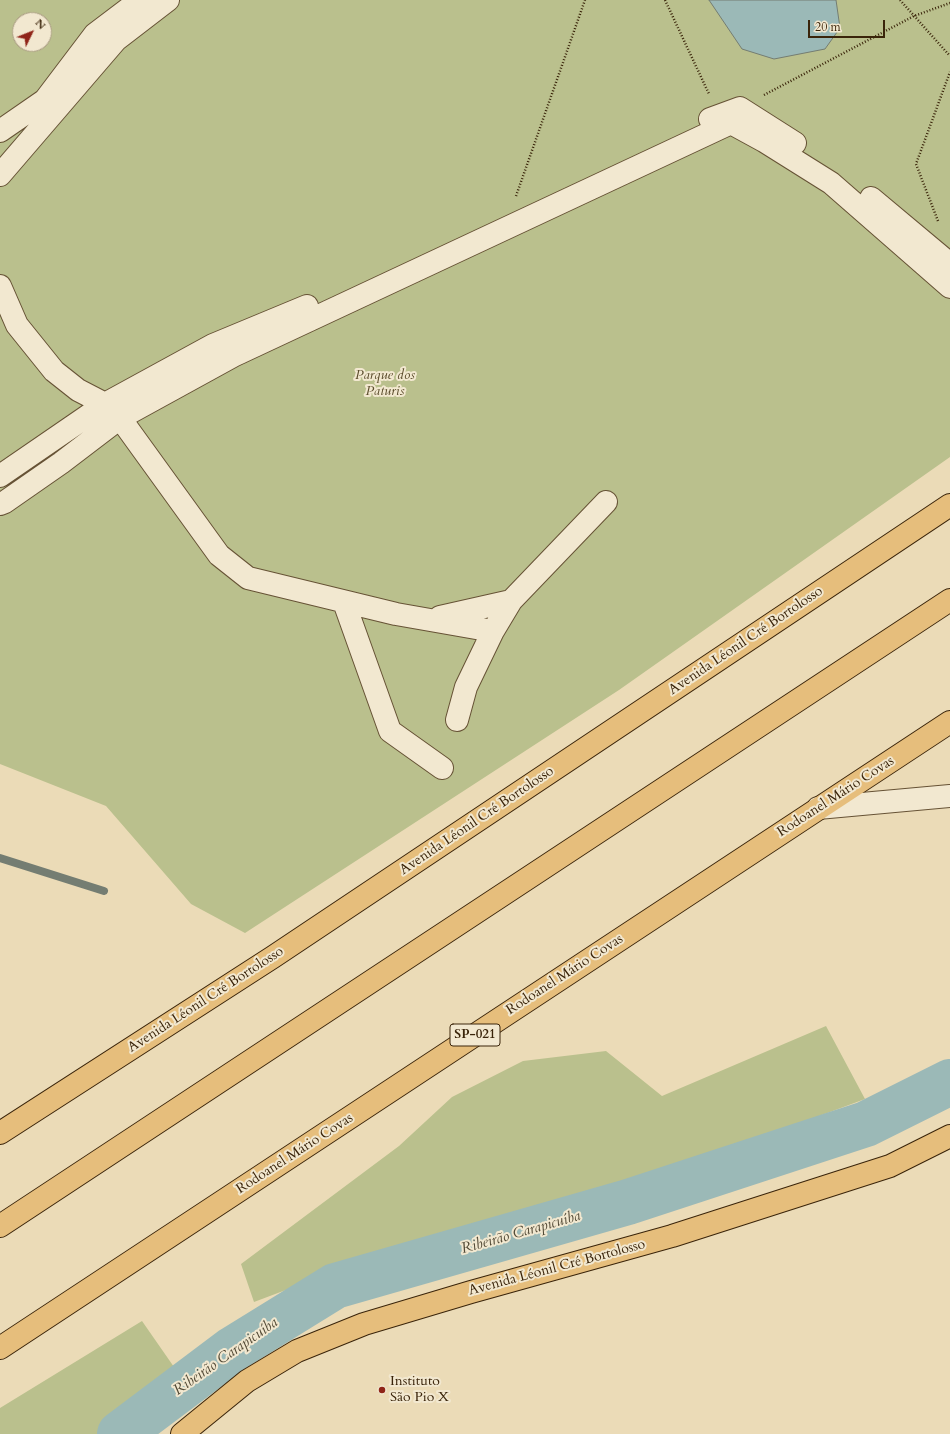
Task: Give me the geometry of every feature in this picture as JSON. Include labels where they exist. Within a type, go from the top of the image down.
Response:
[{"type":"main road","name":"Avenida Léonil Cré Bortolosso","points":[[0,1133],[272,958],[950,505]]},
{"type":"main road","points":[[0,1226],[950,600]]},
{"type":"main road","name":"Rodoanel Mário Covas","points":[[0,1348],[950,722]]},
{"type":"main road","name":"Avenida Léonil Cré Bortolosso","points":[[191,1431],[248,1381],[297,1351],[364,1324],[687,1231],[890,1166],[950,1136]]},
{"type":"lane","points":[[0,131],[45,100],[95,34],[140,0]]},
{"type":"lane","points":[[0,175],[116,40],[168,0]]},
{"type":"lane","points":[[0,476],[112,411],[213,345],[429,254],[659,141],[719,115],[740,108],[841,173],[950,264]]},
{"type":"lane","points":[[0,504],[61,462],[112,411],[731,123],[764,141],[831,183],[950,287]]},
{"type":"lane","points":[[0,286],[16,325],[54,371],[78,390],[112,411],[219,555],[248,578],[396,614],[493,631]]},
{"type":"lane","points":[[457,720],[466,686],[493,631],[511,601],[606,502]]},
{"type":"lane","points":[[429,620],[511,601]]},
{"type":"lane","points":[[344,602],[390,731],[442,768]]},
{"type":"lane","points":[[818,808],[950,796]]},
{"type":"path","points":[[510,214],[585,0]]},
{"type":"path","points":[[665,0],[719,115]]},
{"type":"path","points":[[900,0],[950,56]]},
{"type":"path","points":[[740,108],[914,16],[950,3]]},
{"type":"path","points":[[940,225],[916,164],[950,72]]},
{"type":"green space","name":"Parque dos Paturis","points":[[0,0],[950,0],[950,457],[619,690],[245,933],[191,904],[106,806],[0,764]]},
{"type":"green space","points":[[826,1026],[865,1099],[660,1175],[523,1220],[392,1250],[254,1302],[241,1264],[399,1146],[452,1097],[523,1061],[606,1051],[662,1096]]},
{"type":"green space","points":[[142,1321],[174,1367],[97,1434],[0,1434],[0,1408]]},
{"type":"water","points":[[709,0],[836,0],[840,28],[825,49],[774,59],[742,49]]},
{"type":"waterway","name":"Ribeirão Carapicuíba","points":[[0,858],[104,891]]},
{"type":"waterway","name":"Ribeirão Carapicuíba","points":[[120,1434],[233,1349],[335,1286],[628,1202],[866,1124],[950,1082]]},
{"type":"place","name":"Instituto São Pio X","points":[[382,1390]]}]
